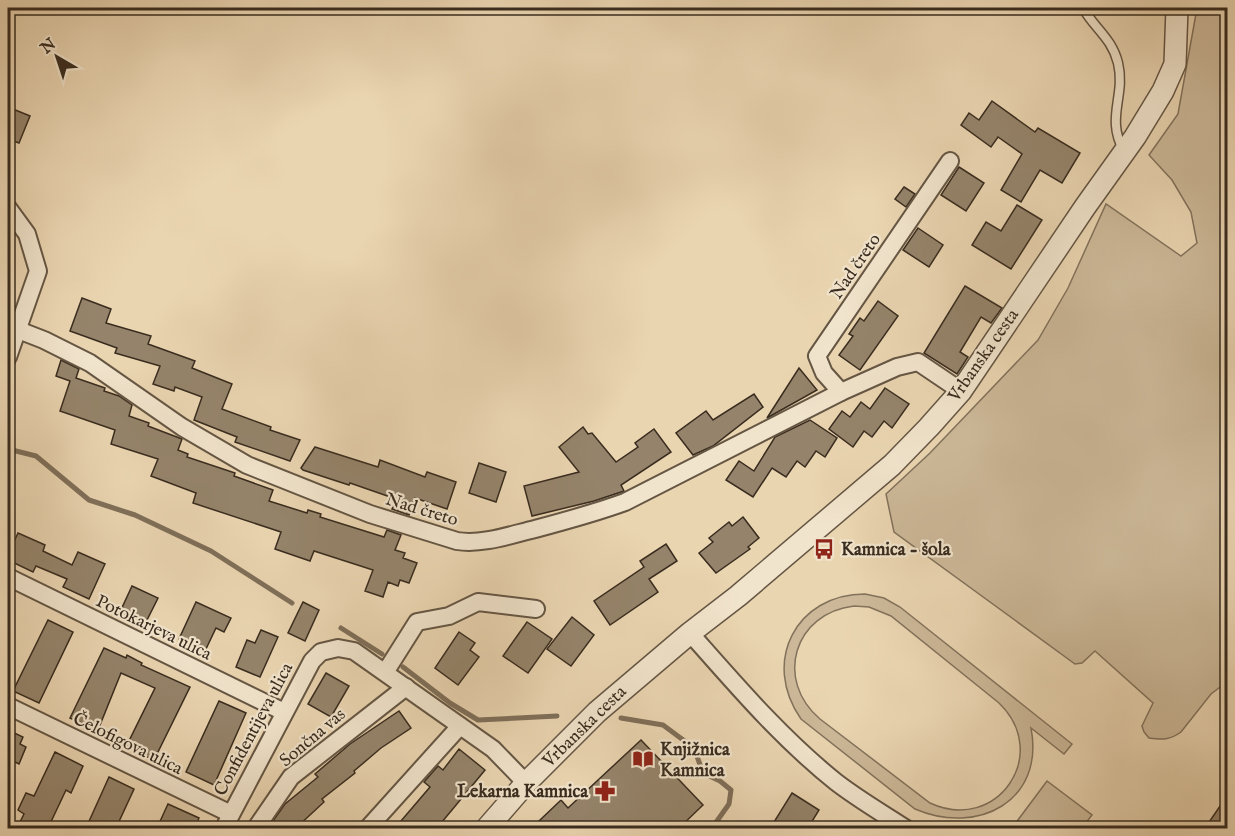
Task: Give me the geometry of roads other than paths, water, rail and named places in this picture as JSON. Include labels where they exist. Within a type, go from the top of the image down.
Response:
[{"type":"street","name":"Vrbanska cesta","points":[[487,828],[526,783],[597,712],[892,465],[961,391],[1085,207],[1125,152],[1163,91],[1175,64],[1177,8]]},
{"type":"street","name":"Nad čreto","points":[[841,392],[820,366],[817,356],[950,162]]},
{"type":"street","points":[[8,208],[27,234],[38,271],[11,328],[8,357]]},
{"type":"street","name":"Nad čreto","points":[[11,328],[44,340],[90,363],[182,427],[248,465],[370,514],[469,543],[524,532],[591,514],[625,502],[841,392],[897,367],[918,362],[961,391]]},
{"type":"street","name":"Potokarjeva ulica","points":[[8,577],[284,712]]},
{"type":"street","points":[[386,671],[417,622],[449,616],[478,602],[536,609]]},
{"type":"street","points":[[690,633],[744,695],[792,744],[837,783],[904,828]]},
{"type":"street","name":"Confidentijeva ulica","points":[[227,821],[312,661],[321,652],[338,648],[354,651],[386,671],[493,749],[526,783]]},
{"type":"street","name":"Sončna vas","points":[[256,828],[291,777],[406,687]]},
{"type":"street","name":"Čelofigova ulica","points":[[8,706],[227,821]]},
{"type":"street","points":[[368,828],[460,726]]},
{"type":"lane","points":[[1083,8],[1103,33],[1114,52],[1119,82],[1114,125],[1118,140],[1125,152]]},
{"type":"waterway","points":[[8,449],[36,456],[89,500],[135,515],[211,551],[292,603]]},
{"type":"waterway","points":[[341,628],[382,654]]},
{"type":"waterway","points":[[403,667],[450,703],[478,720],[557,716]]},
{"type":"waterway","points":[[621,718],[663,725],[694,748],[703,773],[720,781],[731,790],[729,804],[712,828]]},
{"type":"place","name":"Kamnica - šola","points":[[824,549]]},
{"type":"place","name":"Knjižnica Kamnica","points":[[643,759]]},
{"type":"place","name":"Lekarna Kamnica","points":[[605,791]]}]
